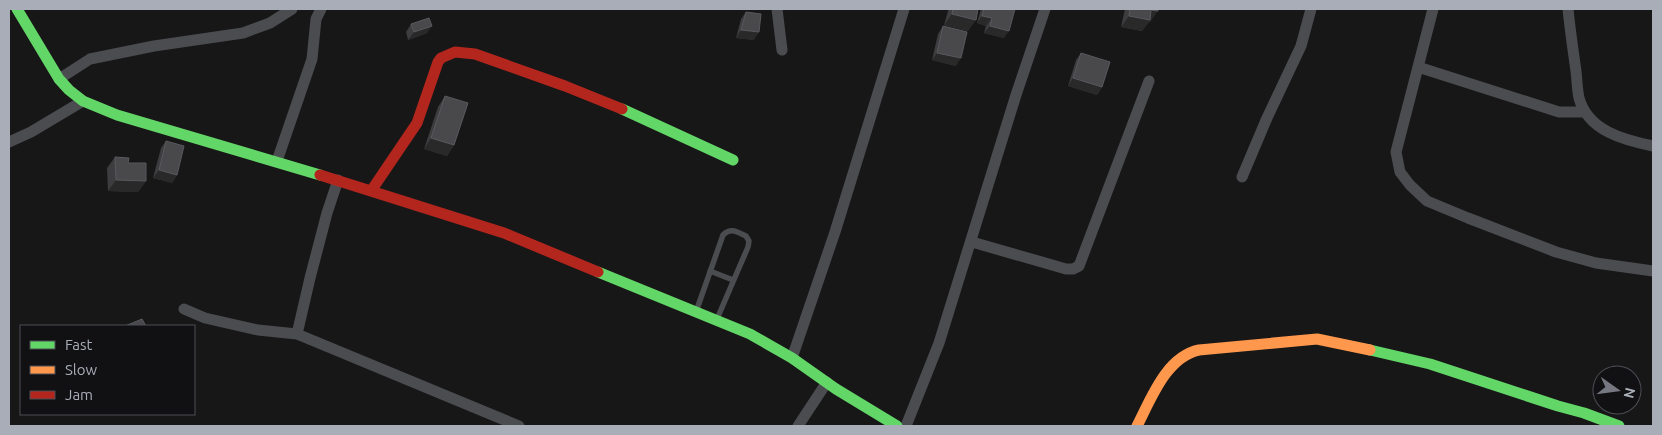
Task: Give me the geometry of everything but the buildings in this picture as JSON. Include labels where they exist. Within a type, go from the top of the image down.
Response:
[{"type":"street","points":[[17,9],[59,79],[69,90],[83,100],[117,115],[277,161],[504,233],[750,334],[792,358],[897,426]]},
{"type":"street","points":[[59,79],[90,59],[154,46],[243,33],[270,23],[292,9]]},
{"type":"street","points":[[277,161],[312,59],[316,19],[321,9]]},
{"type":"street","points":[[777,9],[782,50]]},
{"type":"street","points":[[792,358],[835,232],[904,9]]},
{"type":"street","points":[[906,426],[934,360],[1016,95],[1045,9]]},
{"type":"street","points":[[1242,177],[1301,46],[1311,9]]},
{"type":"street","points":[[1433,9],[1396,152],[1400,172],[1410,185],[1427,200],[1556,252],[1596,262],[1653,271]]},
{"type":"street","points":[[1568,9],[1579,98],[1585,112],[1591,120],[1612,134],[1628,141],[1653,146]]},
{"type":"street","points":[[371,191],[416,124],[438,62],[441,58],[455,52],[474,54],[565,86],[639,116],[733,160]]},
{"type":"street","points":[[1418,67],[1559,112],[1585,112]]},
{"type":"street","points":[[972,242],[1066,270],[1079,266],[1149,81]]},
{"type":"street","points":[[9,142],[31,132],[83,100]]},
{"type":"street","points":[[297,334],[327,213],[338,180]]},
{"type":"street","points":[[184,309],[205,318],[258,330],[297,334],[519,426]]},
{"type":"street","points":[[1137,426],[1156,390],[1176,362],[1186,353],[1199,350],[1317,339],[1430,364],[1558,406],[1584,412],[1619,426]]},
{"type":"street","points":[[798,426],[827,382]]},
{"type":"lane","points":[[696,311],[722,235],[733,230],[746,236],[749,241],[748,247],[717,320]]},
{"type":"lane","points":[[710,271],[733,280]]},
{"type":"traffic: fast","points":[[17,9],[59,79],[83,101],[117,115],[320,175]]},
{"type":"traffic: fast","points":[[622,109],[733,160]]},
{"type":"traffic: fast","points":[[598,272],[750,334],[792,358],[836,389],[897,426]]},
{"type":"traffic: fast","points":[[1370,350],[1430,364],[1619,426]]},
{"type":"traffic: slow","points":[[1137,426],[1154,392],[1169,370],[1187,354],[1199,350],[1317,339],[1370,350]]},
{"type":"traffic: jam","points":[[371,191],[417,123],[438,62],[441,58],[455,52],[475,54],[565,86],[622,109]]},
{"type":"traffic: jam","points":[[320,175],[504,233],[598,272]]}]
